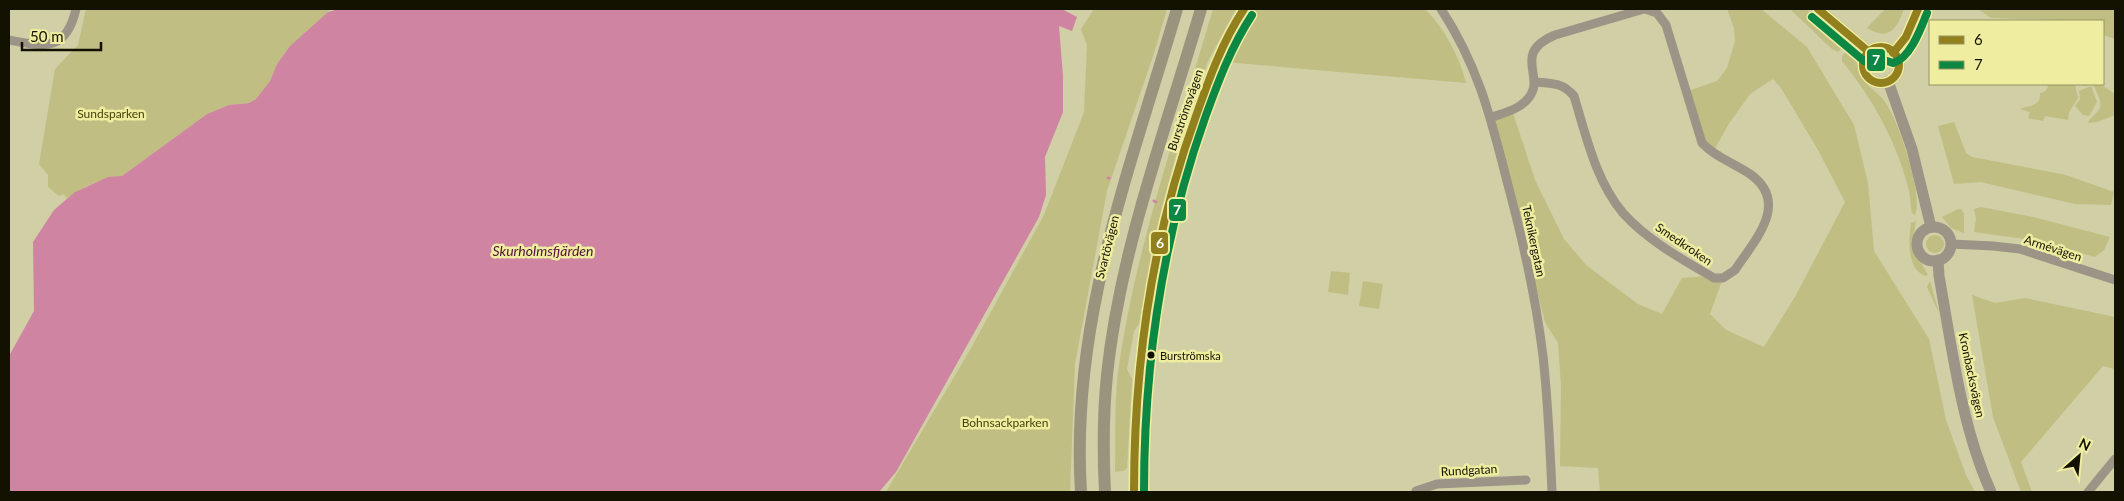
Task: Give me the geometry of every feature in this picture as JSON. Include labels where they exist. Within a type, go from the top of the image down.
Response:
[{"type":"main road","name":"Svartövägen","points":[[1081,492],[1080,414],[1092,308],[1131,156],[1178,9]]},
{"type":"main road","name":"Svartövägen","points":[[1105,492],[1103,438],[1107,375],[1127,261],[1201,9]]},
{"type":"street","points":[[9,40],[45,46],[63,38],[72,26],[76,9]]},
{"type":"street","name":"Burströmsvägen","points":[[1134,492],[1142,342],[1158,250],[1183,153],[1194,119],[1219,54],[1232,26],[1244,9]]},
{"type":"street","name":"Teknikergatan","points":[[1441,9],[1462,44],[1492,117],[1516,216],[1542,355],[1552,492]]},
{"type":"street","name":"Smedkroken","points":[[1645,9],[1657,13],[1666,25],[1702,143],[1708,150],[1756,179],[1768,198],[1769,208],[1766,221],[1735,270],[1728,276],[1714,278],[1646,234],[1626,215],[1602,179],[1574,96],[1567,88],[1560,85],[1536,82],[1531,57],[1535,47],[1542,40],[1555,34],[1645,9]]},
{"type":"street","points":[[1818,9],[1869,52]]},
{"type":"street","points":[[1894,53],[1906,37],[1918,9]]},
{"type":"street","points":[[1881,48],[1894,53],[1897,57],[1898,68],[1895,76],[1888,81],[1875,82],[1867,76],[1863,64],[1869,52],[1881,48]]},
{"type":"street","points":[[1888,81],[1912,149],[1931,227]]},
{"type":"street","points":[[1492,117],[1523,104],[1536,82]]},
{"type":"street","points":[[1931,227],[1941,228],[1945,231],[1951,239],[1951,244],[1949,253],[1933,261],[1923,256],[1918,247],[1922,232],[1931,227]]},
{"type":"street","name":"Armévägen","points":[[1951,244],[1992,246],[2020,250],[2115,280]]},
{"type":"street","name":"Kronbacksvägen","points":[[1938,260],[1942,294],[1962,394],[1978,458],[1991,492]]},
{"type":"street","points":[[2088,492],[2115,459]]},
{"type":"street","name":"Rundgatan","points":[[1416,492],[1416,490],[1437,484],[1526,480]]},
{"type":"green space","name":"Sundsparken","points":[[86,9],[329,9],[290,46],[277,64],[270,81],[256,99],[249,103],[229,105],[207,114],[122,176],[93,183],[67,199],[64,194],[59,196],[48,187],[48,175],[39,164],[55,69],[78,45]]},
{"type":"green space","name":"Bohnsackparken","points":[[1094,9],[1167,9],[1107,191],[1075,364],[1070,492],[886,492],[970,350],[1044,215],[1084,112],[1087,45],[1081,29]]},
{"type":"green space","points":[[1213,9],[1236,9],[1208,61],[1176,155],[1153,243],[1139,324],[1134,331],[1127,369],[1132,379],[1127,468],[1123,471],[1115,472],[1118,373],[1135,280],[1159,189]]},
{"type":"green space","points":[[1255,9],[1425,9],[1439,25],[1450,43],[1466,83],[1225,62]]},
{"type":"green space","points":[[1727,9],[1761,9],[1807,47],[1854,125],[1868,183],[1874,251],[1929,339],[1946,420],[1966,475],[1975,492],[1600,492],[1598,468],[1560,466],[1561,386],[1558,343],[1545,322],[1492,117],[1512,110],[1535,180],[1564,239],[1586,265],[1638,304],[1662,314],[1682,278],[1709,276],[1723,278],[1710,314],[1726,330],[1764,347],[1796,295],[1845,202],[1818,150],[1781,88],[1773,79],[1750,94],[1728,125],[1713,152],[1703,142],[1685,92],[1717,81],[1727,68],[1735,41],[1734,28]]},
{"type":"green space","points":[[1790,9],[1807,9],[1844,47],[1838,52],[1832,49]]},
{"type":"green space","points":[[1885,9],[1904,9],[1895,27],[1887,33],[1881,34],[1867,28]]},
{"type":"green space","points":[[1978,9],[2115,9],[2115,39],[2104,35],[2104,20],[1991,18]]},
{"type":"green space","points":[[1847,50],[1855,59],[1863,80],[1885,101],[1898,128],[1909,160],[1916,192],[1917,206],[1915,215],[1912,213],[1909,190],[1890,136],[1873,105],[1842,61],[1842,56]]},
{"type":"green space","points":[[2047,85],[2075,85],[2078,98],[2069,112],[2068,120],[2045,116],[2043,121],[2028,118],[2030,112],[2020,109],[2034,105],[2039,101],[2040,93],[2048,88]]},
{"type":"green space","points":[[2093,85],[2102,85],[2115,94],[2115,115],[2097,122],[2088,123],[2100,108],[2098,94]]},
{"type":"green space","points":[[2091,86],[2097,102],[2089,116],[2083,115],[2075,106],[2080,99],[2079,91]]},
{"type":"green space","points":[[1954,122],[1966,153],[1972,157],[2066,175],[2114,192],[2111,205],[2075,204],[1981,182],[1954,184],[1938,126]]},
{"type":"green space","points":[[1981,207],[2033,217],[2110,237],[2104,250],[2095,257],[2039,241],[1974,232],[1976,219],[1974,209]]},
{"type":"green space","points":[[1961,209],[1964,214],[1964,233],[1951,228],[1942,217]]},
{"type":"green space","points":[[1916,221],[1912,247],[1928,275],[1925,276],[1915,267],[1910,252],[1911,223]]},
{"type":"green space","points":[[1931,235],[1939,235],[1944,240],[1942,251],[1931,253],[1926,248],[1926,240]]},
{"type":"green space","points":[[1331,271],[1350,273],[1348,295],[1328,292]]},
{"type":"green space","points":[[1363,281],[1383,284],[1379,309],[1359,306]]},
{"type":"green space","points":[[1930,281],[1939,313],[1927,287]]},
{"type":"green space","points":[[1972,295],[1995,303],[2025,298],[2115,317],[2115,369],[2103,366],[2021,462],[2032,492],[2021,492],[1993,417]]},
{"type":"water","name":"Skurholmsfjärden","points":[[339,9],[1062,9],[1077,17],[1072,31],[1059,26],[1063,76],[1063,112],[1045,157],[1046,195],[1039,217],[896,472],[879,492],[9,492],[9,356],[34,311],[33,242],[54,210],[75,192],[108,177],[122,176],[207,114],[229,105],[249,103],[256,99],[270,81],[277,64],[290,46],[328,12]]},
{"type":"transit line","name":"6","points":[[1134,492],[1135,444],[1142,349],[1148,301],[1157,254],[1181,162],[1201,102],[1223,48],[1244,9]]},
{"type":"transit line","name":"6","points":[[1818,9],[1869,52]]},
{"type":"transit line","name":"6","points":[[1893,53],[1906,37],[1918,9]]},
{"type":"transit line","name":"7","points":[[1812,17],[1864,61],[1870,62],[1881,59],[1893,63],[1905,56],[1910,49],[1927,13]]},
{"type":"transit line","name":"7","points":[[1144,492],[1147,397],[1152,349],[1158,302],[1177,209],[1205,118],[1220,78],[1231,52],[1252,15]]},
{"type":"transit line","name":"6","points":[[1881,47],[1893,53],[1899,65],[1893,77],[1881,83],[1869,77],[1863,65],[1869,53],[1881,47]]},
{"type":"place","name":"Burströmska","points":[[1151,355]]}]
